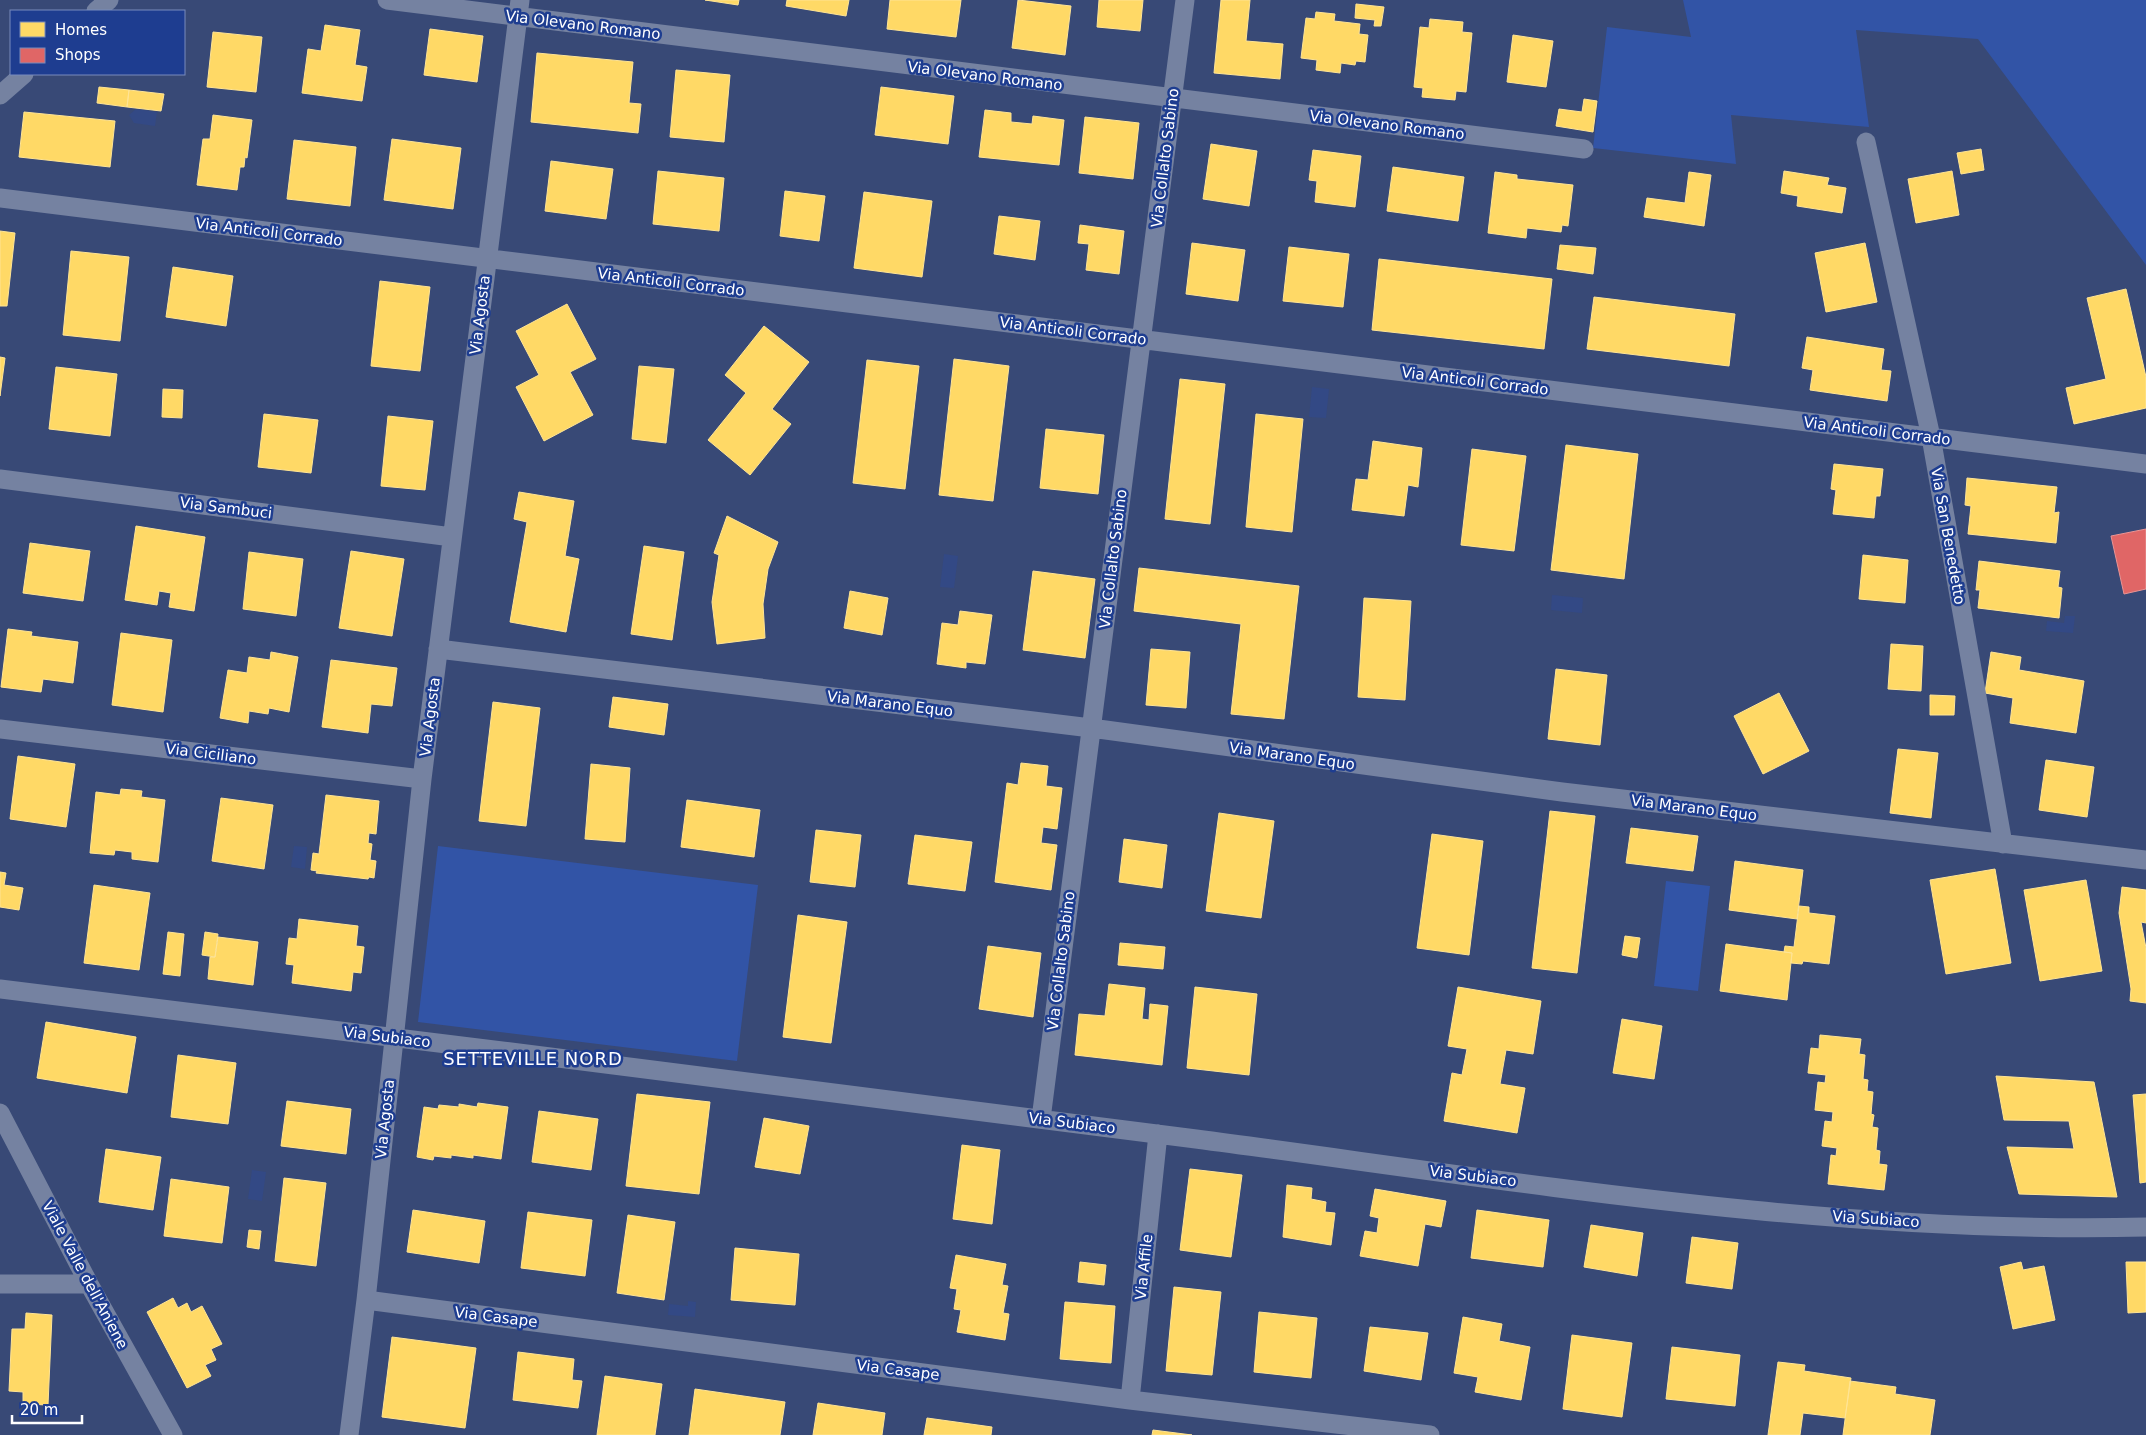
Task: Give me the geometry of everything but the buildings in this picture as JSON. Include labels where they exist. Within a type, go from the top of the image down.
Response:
[{"type":"street","points":[[97,10],[109,0]]},
{"type":"street","name":"Via Olevano Romano","points":[[387,0],[519,8],[1172,99],[1584,150]]},
{"type":"street","name":"Via Collalto Sabino","points":[[1040,1119],[1185,0]]},
{"type":"street","name":"Via Agosta","points":[[349,1435],[366,1300],[422,778],[519,8]]},
{"type":"street","points":[[0,95],[23,75]]},
{"type":"street","name":"Via San Benedetto","points":[[1866,142],[1931,437],[2003,844]]},
{"type":"street","name":"Via Anticoli Corrado","points":[[0,198],[487,260],[2146,464]]},
{"type":"street","name":"Via Sambuci","points":[[0,479],[452,537]]},
{"type":"street","name":"Via Marano Equo","points":[[438,649],[1091,728],[1562,792],[2146,860]]},
{"type":"street","name":"Via Ciciliano","points":[[0,729],[422,778]]},
{"type":"street","name":"Via Subiaco","points":[[0,989],[1158,1134],[1703,1206],[1996,1227],[2086,1229],[2146,1227]]},
{"type":"street","name":"Viale Valle dell'Aniene","points":[[0,1113],[88,1284],[173,1435]]},
{"type":"street","name":"Via Affile","points":[[1130,1400],[1158,1134]]},
{"type":"street","points":[[0,1284],[88,1284]]},
{"type":"street","name":"Via Casape","points":[[366,1300],[1130,1400],[1325,1429],[1430,1435]]},
{"type":"shaded area","points":[[1683,0],[2146,0],[2146,265],[1978,39],[1856,30],[1869,127],[1731,115],[1736,164],[1593,148],[1607,27],[1691,37]]},
{"type":"shaded area","points":[[136,109],[157,112],[155,126],[134,123],[129,115]]},
{"type":"shaded area","points":[[1312,387],[1329,389],[1326,418],[1309,417]]},
{"type":"shaded area","points":[[944,554],[958,556],[954,588],[940,587]]},
{"type":"shaded area","points":[[1552,595],[1583,598],[1582,613],[1551,610]]},
{"type":"shaded area","points":[[2065,616],[2075,616],[2073,633],[2046,631],[2047,621],[2064,623]]},
{"type":"shaded area","points":[[294,846],[307,847],[305,869],[291,867]]},
{"type":"shaded area","points":[[438,846],[758,885],[737,1061],[418,1022]]},
{"type":"shaded area","points":[[1666,881],[1710,886],[1698,991],[1654,986]]},
{"type":"shaded area","points":[[252,1170],[266,1172],[262,1201],[248,1199]]},
{"type":"shaded area","points":[[688,1301],[696,1302],[695,1317],[668,1315],[669,1304],[688,1306]]},
{"type":"district","name":"SETTEVILLE NORD","points":[[533,1058]]}]
